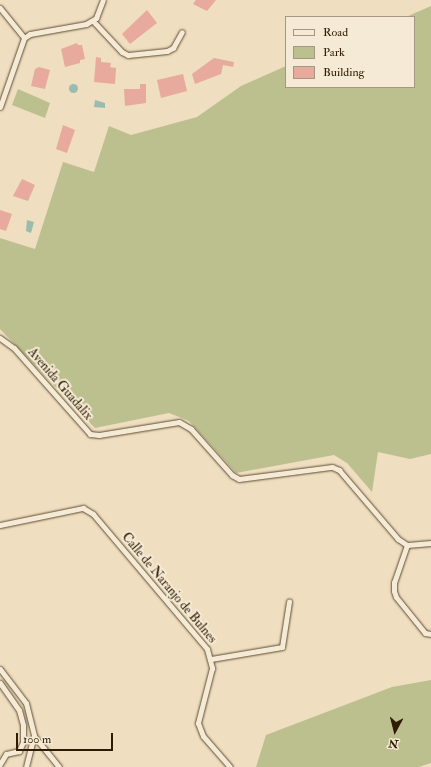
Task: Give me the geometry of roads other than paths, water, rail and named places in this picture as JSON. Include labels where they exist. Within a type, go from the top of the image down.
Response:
[{"type":"street","points":[[0,107],[24,38],[30,34],[86,24],[93,21],[103,0]]},
{"type":"street","points":[[0,8],[24,38]]},
{"type":"street","points":[[93,21],[122,52],[128,55],[167,51],[173,48],[182,32]]},
{"type":"street","name":"Avenida Guadalix","points":[[0,338],[14,348],[90,434],[99,435],[179,422],[191,429],[232,475],[239,479],[332,467],[339,470],[398,539],[407,545]]},
{"type":"street","name":"Calle de Naranjo de Bulnes","points":[[0,525],[83,508],[93,514],[207,649],[211,659],[198,723],[203,736],[230,767]]},
{"type":"street","points":[[431,543],[407,545],[394,582],[396,597],[425,633],[431,634]]},
{"type":"street","points":[[211,659],[282,647],[289,602]]},
{"type":"street","points":[[0,669],[26,703],[34,736],[59,767]]},
{"type":"street","points":[[0,683],[19,710],[23,725],[23,742],[19,751],[6,754],[0,764]]},
{"type":"street","points":[[26,767],[34,736]]},
{"type":"water","points":[[71,84],[75,84],[77,88],[75,92],[71,92],[69,90],[69,86]]},
{"type":"water","points":[[95,100],[105,103],[105,108],[94,107]]},
{"type":"water","points":[[27,220],[34,222],[31,233],[26,231]]}]
